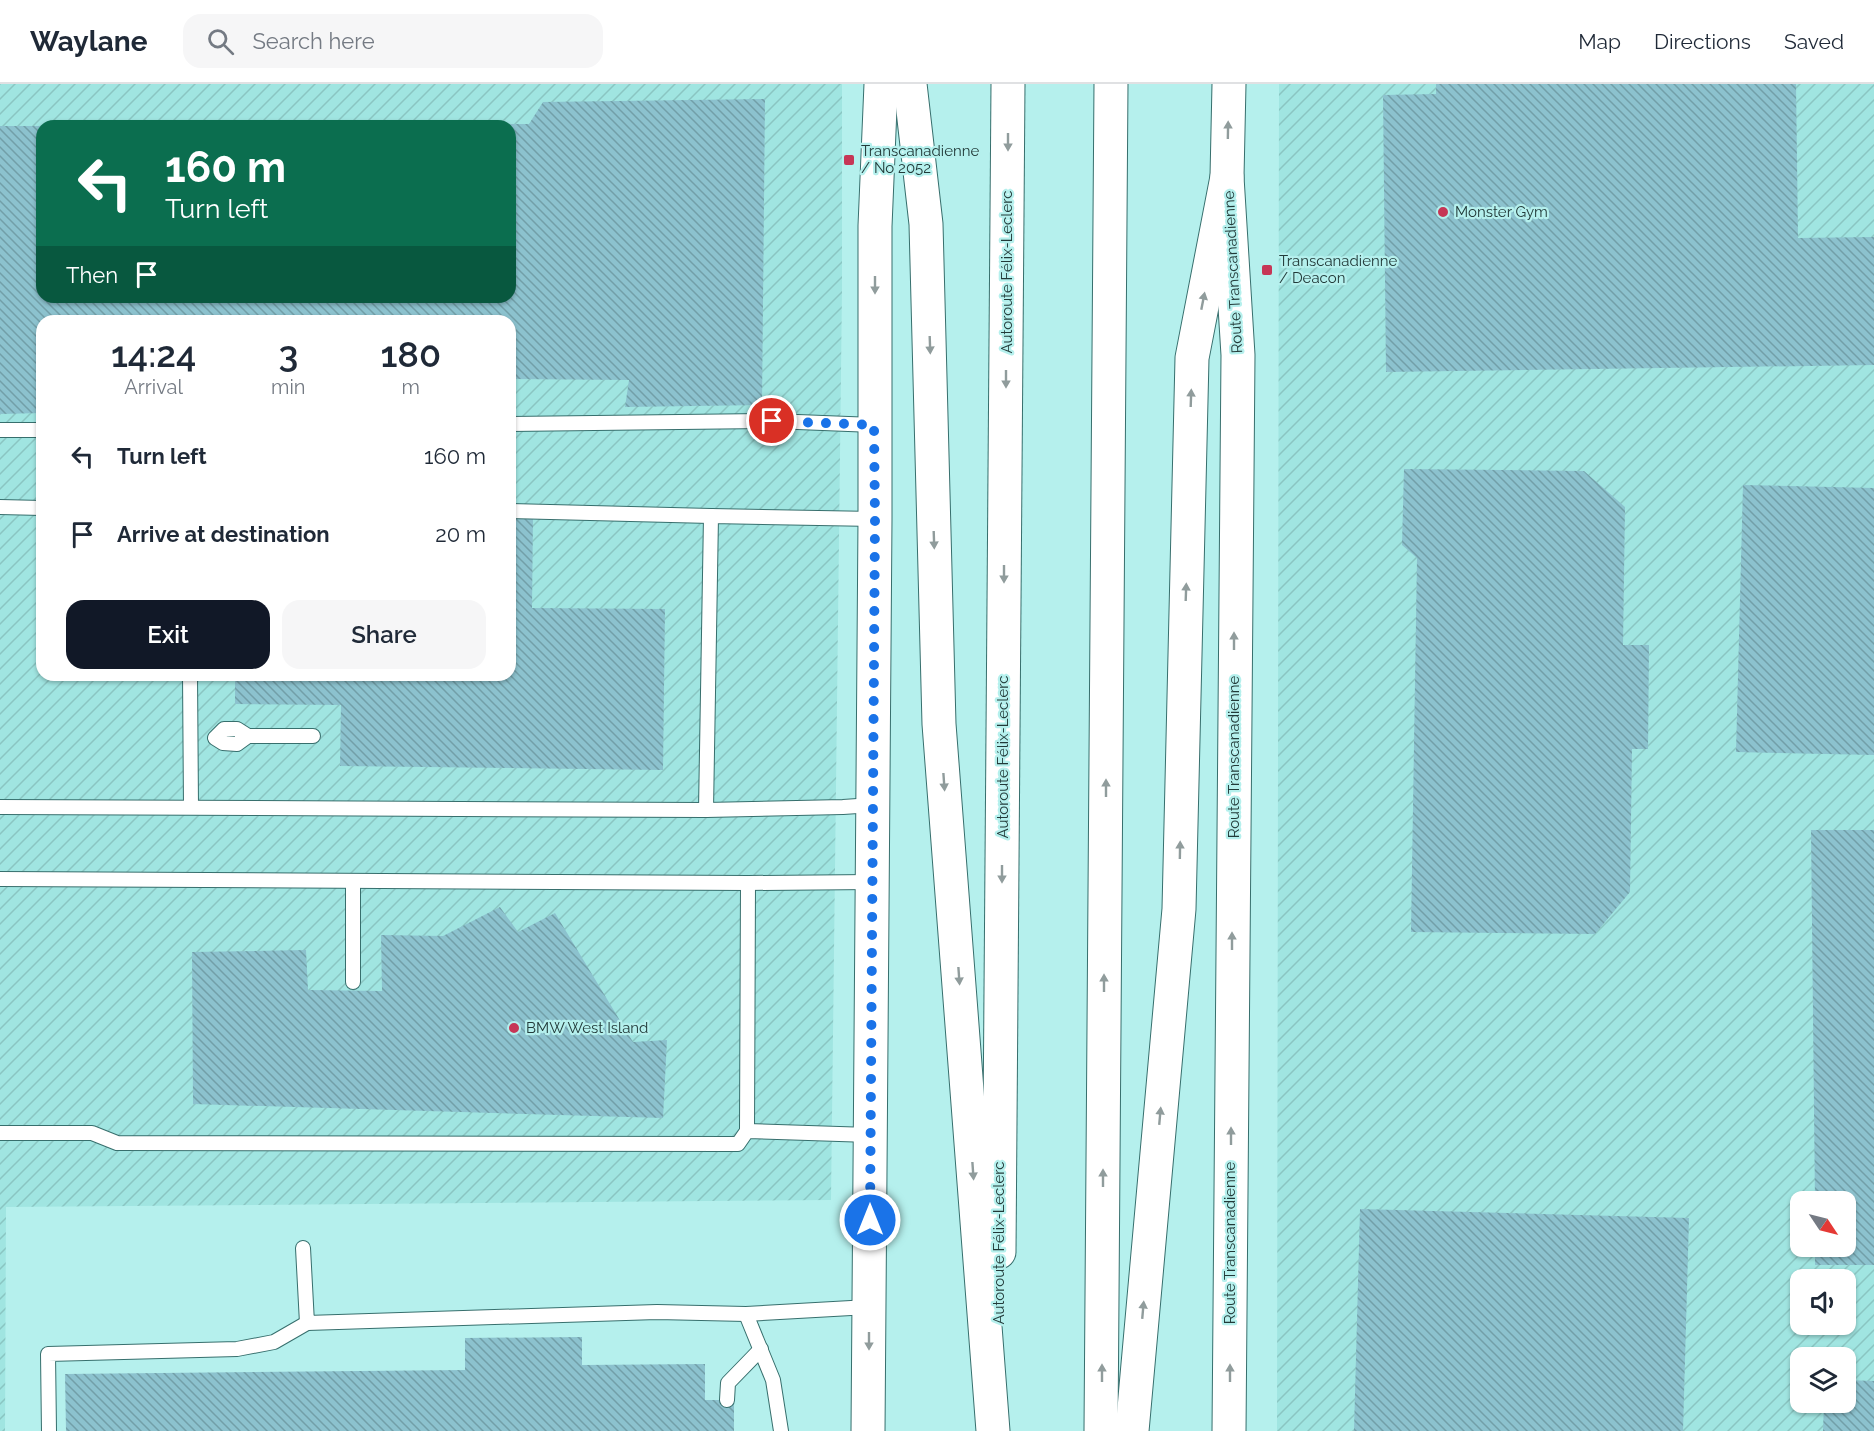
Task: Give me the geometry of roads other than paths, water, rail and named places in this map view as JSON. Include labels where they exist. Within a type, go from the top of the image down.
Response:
[{"type":"main road","points":[[868,1431],[875,226],[881,84]]},
{"type":"main road","points":[[910,84],[926,224],[939,724],[993,1431]]},
{"type":"main road","name":"Autoroute Félix-Leclerc","points":[[998,1431],[1008,84]]},
{"type":"main road","points":[[1101,1431],[1111,84]]},
{"type":"main road","name":"Route Transcanadienne","points":[[1229,84],[1227,177],[1238,355],[1229,1431]]},
{"type":"main road","points":[[1132,1431],[1179,909],[1192,358],[1227,177]]},
{"type":"lane","points":[[516,424],[772,421],[874,425]]},
{"type":"lane","points":[[0,430],[36,430]]},
{"type":"lane","points":[[0,507],[36,508]]},
{"type":"lane","points":[[516,511],[875,519]]},
{"type":"lane","points":[[706,810],[711,516]]},
{"type":"lane","points":[[190,681],[190,807]]},
{"type":"lane","points":[[190,737],[215,738],[223,743],[237,744],[248,736],[313,736]]},
{"type":"lane","points":[[0,807],[706,810],[873,805]]},
{"type":"lane","points":[[0,879],[872,882]]},
{"type":"lane","points":[[353,882],[353,982]]},
{"type":"lane","points":[[0,1133],[92,1133],[117,1143],[738,1144],[747,1131],[748,883]]},
{"type":"lane","points":[[747,1131],[870,1135]]},
{"type":"lane","points":[[303,1248],[307,1323]]},
{"type":"lane","points":[[49,1431],[48,1354],[237,1349],[274,1342],[307,1323],[657,1312],[746,1314],[869,1307]]},
{"type":"lane","points":[[746,1314],[773,1380],[781,1431]]},
{"type":"lane","points":[[726,1400],[728,1383],[760,1349]]},
{"type":"place","name":"Transcanadienne / No 2052","points":[[849,160]]},
{"type":"place","name":"Monster Gym","points":[[1443,212]]},
{"type":"place","name":"Transcanadienne / Deacon","points":[[1267,270]]},
{"type":"place","name":"BMW West Island","points":[[514,1028]]}]
